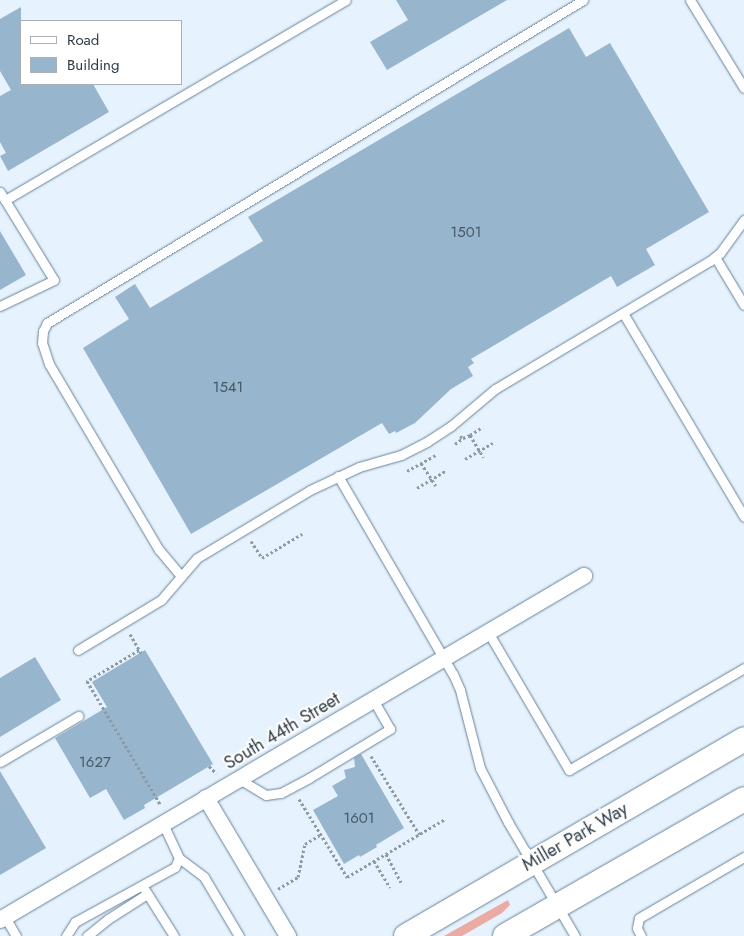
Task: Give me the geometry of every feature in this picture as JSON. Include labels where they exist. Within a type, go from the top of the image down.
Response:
[{"type":"main road","name":"Miller Park Way","points":[[406,936],[744,739]]},
{"type":"main road","points":[[698,826],[744,786]]},
{"type":"main road","points":[[505,936],[744,799]]},
{"type":"street","name":"South 44th Street","points":[[3,919],[584,576]]},
{"type":"street","points":[[206,798],[288,936]]},
{"type":"lane","points":[[5,200],[346,0]]},
{"type":"lane","points":[[181,576],[159,550],[49,364],[42,342],[47,323],[583,0]]},
{"type":"lane","points":[[690,0],[744,88]]},
{"type":"lane","points":[[0,192],[54,280],[0,306]]},
{"type":"lane","points":[[78,650],[161,600],[197,558],[310,490],[338,476],[401,455],[428,441],[451,426],[495,389],[715,257],[744,220]]},
{"type":"lane","points":[[715,257],[744,305]]},
{"type":"lane","points":[[623,313],[744,516]]},
{"type":"lane","points":[[338,476],[444,658],[460,690],[480,768],[531,863],[575,936]]},
{"type":"lane","points":[[488,632],[569,770],[744,668]]},
{"type":"lane","points":[[239,779],[266,795],[281,793],[364,745],[390,729],[373,700]]},
{"type":"lane","points":[[0,762],[78,716]]},
{"type":"lane","points":[[163,824],[179,858],[204,877],[240,936]]},
{"type":"lane","points":[[641,936],[637,928],[639,918],[744,857]]},
{"type":"lane","points":[[66,936],[75,922],[175,867],[179,858]]},
{"type":"lane","points":[[142,885],[174,936]]},
{"type":"lane","points":[[88,936],[108,919],[148,894]]},
{"type":"lane","points":[[3,919],[16,936]]},
{"type":"path","points":[[455,444],[462,437],[470,435],[483,427]]},
{"type":"path","points":[[470,435],[483,457]]},
{"type":"path","points":[[465,459],[493,443]]},
{"type":"path","points":[[407,471],[436,455]]},
{"type":"path","points":[[421,462],[436,486]]},
{"type":"path","points":[[417,488],[445,471]]},
{"type":"path","points":[[244,530],[262,558],[302,534]]},
{"type":"path","points":[[139,650],[87,681],[160,804]]},
{"type":"path","points":[[364,745],[419,834]]},
{"type":"path","points":[[208,766],[215,772]]},
{"type":"path","points":[[292,787],[347,877],[445,819]]},
{"type":"path","points":[[277,889],[298,877],[305,844],[320,835]]},
{"type":"path","points":[[386,854],[402,882]]},
{"type":"path","points":[[374,861],[390,888]]},
{"type":"shaded area","points":[[508,900],[510,905],[502,913],[462,936],[444,936]]},
{"type":"building","points":[[396,0],[507,0],[387,70],[370,42],[408,20]]},
{"type":"building","points":[[21,7],[20,85],[94,85],[109,112],[8,171],[0,156],[6,153],[0,142],[0,96],[11,90],[0,71],[0,19]]},
{"type":"building","points":[[569,28],[586,57],[610,43],[709,212],[646,249],[655,265],[617,287],[611,276],[471,359],[474,363],[468,367],[473,376],[451,389],[415,423],[396,433],[395,431],[389,434],[382,423],[191,534],[83,348],[129,319],[115,297],[135,284],[150,308],[263,241],[248,217]]},
{"type":"building","points":[[0,231],[26,275],[0,290]]},
{"type":"building","points":[[145,650],[213,764],[144,805],[145,808],[124,820],[106,789],[90,798],[55,738],[107,707],[92,682]]},
{"type":"building","points":[[35,657],[61,700],[0,737],[0,678]]},
{"type":"building","points":[[361,754],[404,828],[376,845],[377,847],[344,864],[313,810],[338,796],[332,786],[346,778],[344,770],[355,767],[354,758]]},
{"type":"building","points":[[0,771],[46,848],[0,875]]}]
